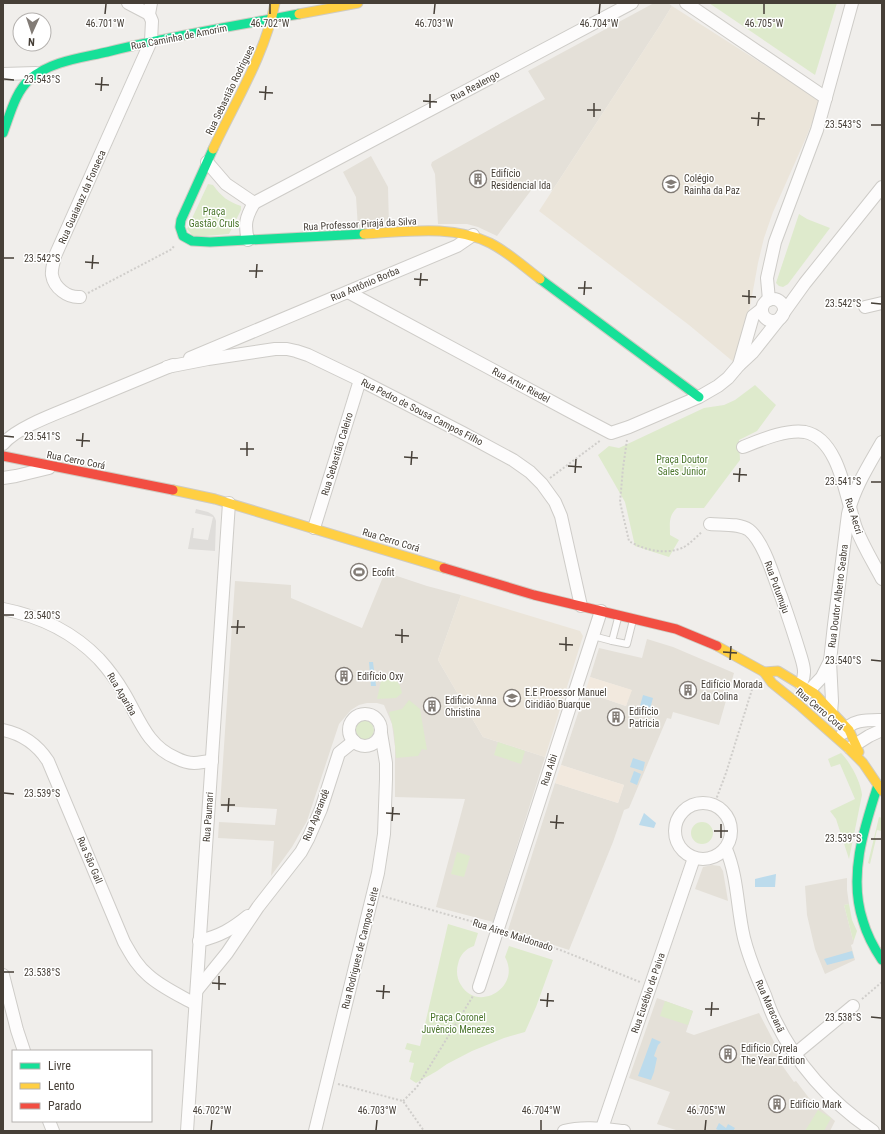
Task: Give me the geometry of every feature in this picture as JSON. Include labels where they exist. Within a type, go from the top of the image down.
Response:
[{"type":"street","points":[[128,3],[150,13],[172,37]]},
{"type":"street","name":"Rua Sebastião Rodrigues","points":[[207,162],[263,45],[273,18],[275,3]]},
{"type":"street","name":"Rua Caminha de Amorim","points":[[3,74],[36,73],[49,66],[63,62],[151,41],[358,3]]},
{"type":"street","name":"Rua Realengo","points":[[254,203],[632,3]]},
{"type":"street","points":[[686,3],[826,98]]},
{"type":"street","points":[[770,304],[782,306],[783,310],[781,316],[772,321],[768,320],[762,313],[770,304],[767,278],[775,242],[817,130],[852,3]]},
{"type":"street","points":[[150,13],[151,41]]},
{"type":"street","name":"Rua Guaianaz da Fonseca","points":[[80,297],[71,296],[63,292],[55,284],[52,276],[52,267],[55,256],[151,41]]},
{"type":"street","points":[[3,133],[18,93],[27,80],[36,73]]},
{"type":"street","points":[[207,162],[226,184],[254,203],[246,219],[248,240],[201,242],[192,241],[183,236],[180,227],[181,220],[207,162]]},
{"type":"street","points":[[611,433],[629,427],[699,397],[718,386],[728,378],[753,352],[805,283],[882,187]]},
{"type":"street","name":"Rua Professor Pirajá da Silva","points":[[248,240],[428,231],[448,231],[473,235]]},
{"type":"street","points":[[473,235],[501,249],[699,397]]},
{"type":"street","name":"Rua Antônio Borba","points":[[3,444],[12,435],[24,428],[457,246],[473,235]]},
{"type":"street","points":[[739,365],[753,316],[805,283]]},
{"type":"street","name":"Rua Artur Riedel","points":[[348,292],[611,433]]},
{"type":"street","points":[[865,307],[882,303]]},
{"type":"street","name":"Rua Pedro de Sousa Campos Filho","points":[[167,367],[268,350],[288,349],[296,351],[308,355],[360,380],[513,460],[530,472],[542,484],[555,502],[561,516],[581,606]]},
{"type":"street","name":"Rua Sebastião Caleiro","points":[[314,528],[360,380]]},
{"type":"street","name":"Rua Aecri","points":[[743,447],[766,438],[796,432],[805,432],[821,440],[831,454],[840,473],[853,520],[859,535],[882,579]]},
{"type":"street","name":"Rua Doutor Alberto Seabra","points":[[828,729],[832,711],[830,661],[850,507],[856,491],[882,442]]},
{"type":"street","name":"Rua Cerro Corá","points":[[3,456],[215,498],[527,592],[676,629],[696,636],[726,650],[761,670],[772,683],[840,740],[852,747]]},
{"type":"street","points":[[3,478],[54,467]]},
{"type":"street","name":"Rua Paumari","points":[[187,1131],[229,503]]},
{"type":"street","name":"Rua Putumuju","points":[[710,524],[742,527],[749,530],[762,548],[802,657],[805,670],[805,687]]},
{"type":"street","name":"Rua Agariba","points":[[3,609],[32,616],[49,624],[68,634],[91,651],[114,677],[147,734],[157,747],[169,756],[194,763],[212,760]]},
{"type":"street","name":"Rua Aibi","points":[[479,987],[601,611]]},
{"type":"street","name":"Rua Doutor Alberto Seabra","points":[[795,701],[805,687],[822,677],[830,661]]},
{"type":"street","name":"Rua Cerro Corá","points":[[761,670],[778,671],[805,687],[819,698],[847,727],[852,747],[880,788]]},
{"type":"street","points":[[363,714],[373,716],[377,719],[381,728],[381,733],[376,742],[371,745],[362,745],[354,741],[351,737],[350,727],[354,719],[363,714]]},
{"type":"street","points":[[840,740],[847,727],[857,722],[882,720]]},
{"type":"street","name":"Rua São Gall","points":[[3,730],[22,736],[42,752],[52,770],[124,942],[130,953],[147,975],[195,1004]]},
{"type":"street","points":[[852,747],[882,730]]},
{"type":"street","name":"Rua Rodrigues de Campos Leite","points":[[315,1131],[378,873],[384,834],[386,763],[381,733]]},
{"type":"street","name":"Rua Aparandê","points":[[197,990],[300,852],[308,839],[321,809],[339,753],[354,741]]},
{"type":"street","points":[[371,745],[386,763]]},
{"type":"street","name":"Rua Agariba","points":[[194,763],[211,774]]},
{"type":"street","points":[[880,788],[863,839],[859,859],[857,891],[861,916],[865,928],[870,940],[882,960]]},
{"type":"street","points":[[705,803],[714,805],[722,810],[731,824],[732,833],[726,849],[711,858],[703,859],[694,858],[686,854],[676,839],[675,830],[681,814],[696,804],[705,803]]},
{"type":"street","name":"Rua Maracanã","points":[[726,849],[731,863],[744,936],[750,959],[775,1020],[804,1067],[844,1109],[873,1131]]},
{"type":"street","name":"Rua Eusébio de Paiva","points":[[602,1130],[694,858]]},
{"type":"street","name":"Rua Aparandê","points":[[199,941],[224,933],[258,907]]},
{"type":"street","points":[[200,928],[224,933]]},
{"type":"street","points":[[199,960],[226,953]]},
{"type":"street","points":[[3,975],[24,1050]]},
{"type":"street","points":[[177,994],[197,990]]},
{"type":"street","points":[[795,1054],[853,1006]]},
{"type":"street","points":[[564,1131],[571,1129],[624,1131]]},
{"type":"lane","points":[[612,641],[619,615]]},
{"type":"lane","points":[[593,636],[627,644],[633,618]]},
{"type":"path","points":[[80,297],[172,249],[183,236]]},
{"type":"path","points":[[629,427],[620,502],[629,541],[640,547],[665,552],[683,548],[710,524]]},
{"type":"path","points":[[542,484],[611,433]]},
{"type":"path","points":[[714,805],[761,670]]},
{"type":"path","name":"Rua Aires Maldonado","points":[[373,893],[497,929],[563,951],[650,986]]},
{"type":"path","points":[[853,1006],[882,982]]},
{"type":"path","points":[[403,1101],[417,1088],[479,987]]},
{"type":"path","points":[[327,1081],[403,1101],[424,1131]]},
{"type":"shaded area","points":[[654,3],[668,3],[672,6],[552,191],[538,181],[497,236],[478,227],[467,224],[438,224],[435,174],[431,165],[432,162],[545,99],[528,71]]},
{"type":"shaded area","name":"Colégio Rainha da Paz","points":[[672,6],[821,101],[773,212],[764,238],[750,307],[736,364],[689,325],[539,211]]},
{"type":"shaded area","points":[[371,156],[388,187],[389,226],[358,228],[356,197],[343,172]]},
{"type":"shaded area","points":[[196,509],[208,512],[215,518],[215,551],[188,549],[192,528],[194,528],[193,538],[208,540],[213,517],[195,513]]},
{"type":"shaded area","points":[[385,572],[427,586],[461,595],[438,660],[483,737],[545,757],[493,922],[436,907],[465,799],[395,797],[395,747],[392,724],[384,705],[367,703],[359,705],[351,710],[339,724],[307,821],[292,847],[271,876],[274,841],[218,838],[219,822],[275,825],[277,809],[220,806],[235,581],[291,585],[291,598],[362,628]]},
{"type":"shaded area","name":"E.E Proessor Manuel Ciridião Buarque","points":[[461,595],[580,631],[583,636],[545,757],[483,737],[438,660]]},
{"type":"shaded area","points":[[647,639],[673,647],[734,673],[719,725],[673,712],[671,719],[667,718],[629,808],[624,810],[613,842],[569,950],[508,930],[555,783],[618,803],[624,785],[561,765],[585,692],[626,706],[631,690],[590,677],[599,648],[642,658]]},
{"type":"shaded area","points":[[590,677],[632,690],[626,706],[585,692]]},
{"type":"shaded area","points":[[561,765],[624,785],[618,803],[555,783]]},
{"type":"shaded area","points":[[712,865],[720,866],[723,871],[728,901],[695,889],[703,867]]},
{"type":"shaded area","points":[[847,878],[849,904],[844,905],[854,940],[853,944],[851,945],[855,960],[825,974],[815,949],[807,915],[805,886]]},
{"type":"shaded area","points":[[657,998],[693,1011],[686,1032],[694,1035],[759,1013],[783,1059],[779,1061],[794,1082],[796,1081],[809,1098],[835,1121],[830,1131],[679,1131],[657,1124],[670,1092],[629,1078]]},
{"type":"green space","points":[[709,3],[837,3],[815,75]]},
{"type":"green space","name":"Praça Gastão Cruls","points":[[208,184],[213,185],[222,196],[228,200],[241,206],[241,210],[229,234],[194,237],[187,229]]},
{"type":"green space","points":[[799,214],[807,219],[830,228],[788,284],[783,287],[776,283]]},
{"type":"green space","name":"Praça Doutor Sales Júnior","points":[[755,385],[776,405],[757,431],[739,440],[740,460],[704,508],[677,508],[674,511],[670,520],[670,535],[679,540],[669,557],[635,546],[625,502],[598,455],[609,446],[619,448],[704,408],[724,405],[735,400]]},
{"type":"green space","points":[[387,676],[394,676],[402,693],[396,698],[377,699],[381,681],[386,681]]},
{"type":"green space","points":[[409,700],[420,709],[427,750],[422,749],[418,756],[396,758],[394,732],[389,712],[402,709]]},
{"type":"green space","points":[[364,720],[371,723],[374,730],[371,737],[364,740],[357,737],[354,730],[357,723]]},
{"type":"green space","points":[[498,742],[525,751],[521,764],[494,755]]},
{"type":"green space","points":[[841,753],[848,762],[860,784],[862,795],[849,859],[836,819],[830,811],[855,799],[840,764],[831,767],[828,759]]},
{"type":"green space","points":[[879,817],[882,818],[882,831],[877,830],[870,864],[868,863]]},
{"type":"green space","points":[[702,822],[710,825],[713,833],[710,841],[702,844],[694,841],[691,833],[694,825]]},
{"type":"green space","points":[[457,852],[470,856],[464,877],[451,874]]},
{"type":"green space","points":[[849,904],[852,920],[857,931],[854,940],[844,905]]},
{"type":"green space","name":"Praça Coronel Juvêncio Menezes","points":[[448,924],[478,933],[474,946],[463,953],[457,967],[461,985],[468,993],[477,997],[486,997],[503,987],[508,978],[509,968],[505,957],[509,946],[553,960],[525,1032],[504,1038],[472,1051],[416,1083],[410,1079],[414,1063],[409,1062],[412,1051],[405,1049],[407,1043],[420,1046]]},
{"type":"green space","points":[[665,1001],[693,1011],[688,1025],[660,1016]]},
{"type":"green space","points":[[818,1110],[831,1118],[824,1131],[805,1131]]},
{"type":"water","points":[[369,662],[373,662],[376,686],[371,686]]},
{"type":"water","points":[[643,695],[653,698],[650,709],[640,706]]},
{"type":"water","points":[[633,758],[645,762],[643,771],[630,767]]},
{"type":"water","points":[[634,771],[641,774],[637,785],[630,782]]},
{"type":"water","points":[[644,813],[656,823],[654,828],[639,825]]},
{"type":"water","points":[[776,874],[775,887],[755,887],[755,879]]},
{"type":"water","points":[[852,951],[854,958],[827,965],[824,959]]},
{"type":"water","points":[[652,1038],[661,1042],[658,1045],[654,1056],[657,1058],[651,1080],[638,1076]]},
{"type":"water","points":[[719,1123],[726,1128],[728,1124],[735,1128],[733,1131],[720,1131],[716,1129]]},
{"type":"traffic: fast","points":[[3,133],[20,90],[30,79],[47,68],[77,58],[155,41],[299,14]]},
{"type":"traffic: fast","points":[[213,149],[181,220],[180,227],[183,236],[192,241],[210,242],[364,234]]},
{"type":"traffic: fast","points":[[540,279],[699,397]]},
{"type":"traffic: fast","points":[[878,785],[863,835],[857,870],[857,887],[859,904],[865,926],[871,941],[882,960]]},
{"type":"traffic: slow","points":[[213,149],[257,60],[275,3]]},
{"type":"traffic: slow","points":[[299,14],[358,3]]},
{"type":"traffic: slow","points":[[364,234],[412,231],[444,231],[460,233],[490,243],[516,260],[540,279]]},
{"type":"traffic: slow","points":[[173,490],[215,499],[444,568]]},
{"type":"traffic: slow","points":[[717,646],[764,672],[772,683],[798,704],[863,763],[882,791]]},
{"type":"traffic: slow","points":[[764,672],[778,671],[814,693],[849,730],[859,752]]},
{"type":"traffic: jam","points":[[3,456],[173,490]]},
{"type":"traffic: jam","points":[[444,568],[534,595],[676,629],[717,646]]},
{"type":"place","name":"Edifício Residencial Ida","points":[[478,179]]},
{"type":"place","name":"Colégio Rainha da Paz","points":[[671,184]]},
{"type":"place","name":"Ecofit","points":[[359,572]]},
{"type":"place","name":"Edifício Oxy","points":[[344,676]]},
{"type":"place","name":"Edifício Morada da Colina","points":[[688,690]]},
{"type":"place","name":"E.E Proessor Manuel Ciridião Buarque","points":[[512,698]]},
{"type":"place","name":"Edificio Anna Christina","points":[[432,706]]},
{"type":"place","name":"Edifício Patricia","points":[[616,717]]},
{"type":"place","name":"Edifício Cyrela The Year Edition","points":[[728,1054]]},
{"type":"place","name":"Edifício Mark","points":[[777,1104]]}]
